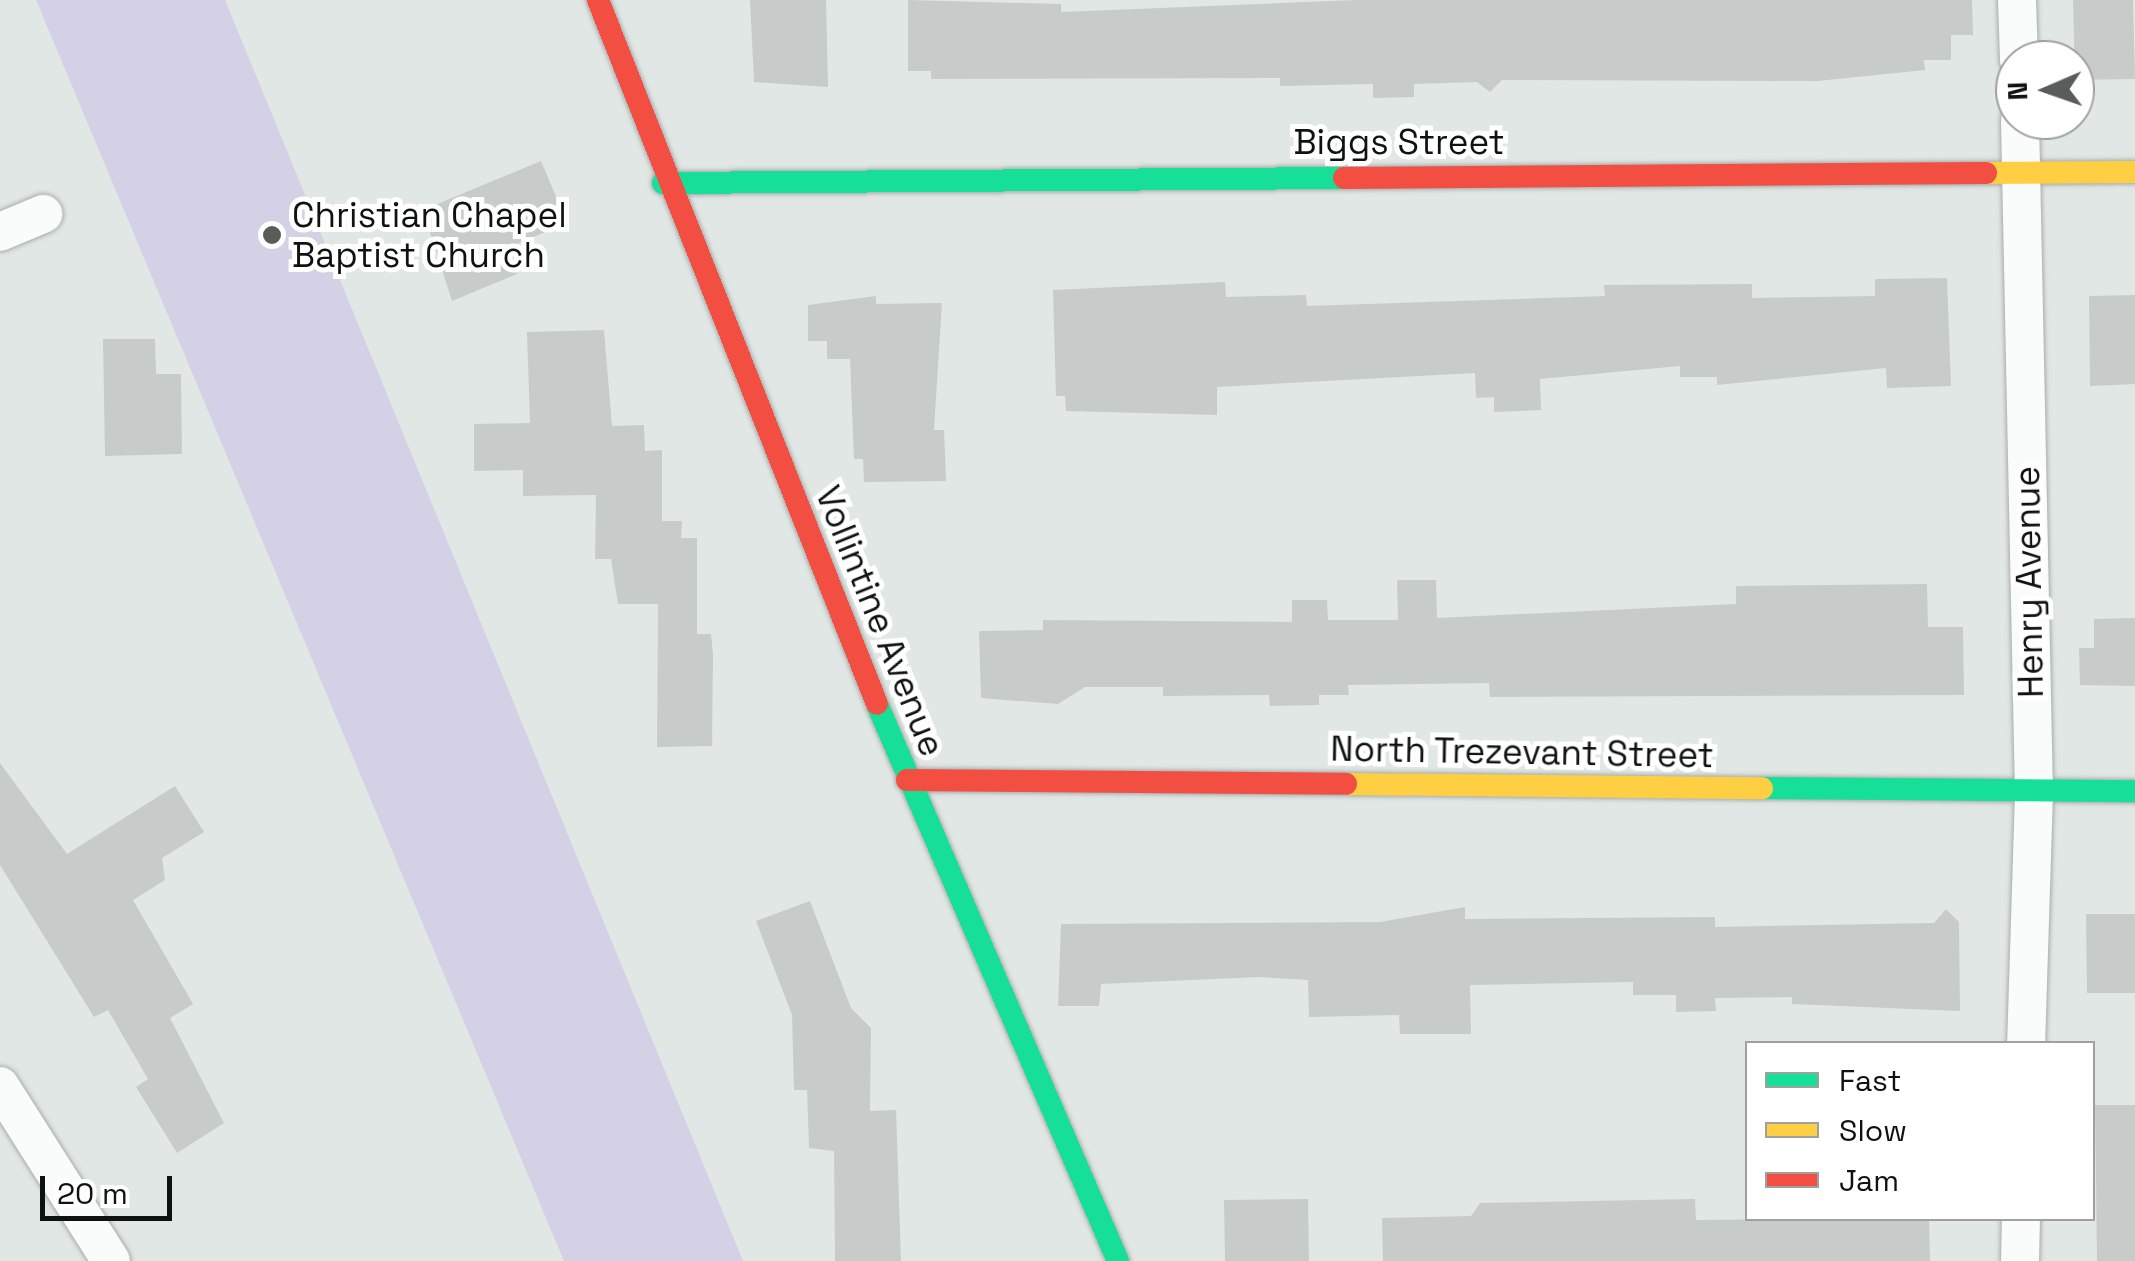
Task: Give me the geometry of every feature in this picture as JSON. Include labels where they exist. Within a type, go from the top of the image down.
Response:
[{"type":"street","name":"Vollintine Avenue","points":[[598,0],[663,183],[907,780],[1118,1261]]},
{"type":"street","points":[[2017,0],[2018,40]]},
{"type":"street","name":"Henry Avenue","points":[[2021,140],[2034,792],[2026,1041]]},
{"type":"street","name":"Biggs Street","points":[[663,183],[2135,172]]},
{"type":"street","points":[[0,232],[43,214]]},
{"type":"street","name":"North Trezevant Street","points":[[907,780],[2135,792]]},
{"type":"street","points":[[0,1086],[111,1261]]},
{"type":"street","points":[[2020,1261],[2021,1221]]},
{"type":"shaded area","points":[[36,0],[225,0],[743,1261],[564,1261]]},
{"type":"building","points":[[750,0],[826,0],[828,87],[754,82]]},
{"type":"building","points":[[908,0],[1061,4],[1061,12],[1355,0],[1972,0],[1973,35],[1951,35],[1951,60],[1924,60],[1925,70],[1818,81],[1502,80],[1490,92],[1477,82],[1414,84],[1414,97],[1373,98],[1373,84],[1280,86],[1280,78],[931,79],[931,71],[908,71]]},
{"type":"building","points":[[2073,0],[2133,0],[2135,79],[2095,80],[2095,40],[2074,40]]},
{"type":"building","points":[[541,161],[567,223],[507,248],[517,274],[452,301],[423,210]]},
{"type":"building","points":[[1947,278],[1951,386],[1887,388],[1886,368],[1717,385],[1717,377],[1680,377],[1680,366],[1540,379],[1541,410],[1494,412],[1494,397],[1476,398],[1475,373],[1217,387],[1217,415],[1066,411],[1065,396],[1056,396],[1053,290],[1225,282],[1226,297],[1306,295],[1307,306],[1605,296],[1604,285],[1752,284],[1752,298],[1875,296],[1875,279]]},
{"type":"building","points":[[2135,295],[2135,384],[2090,386],[2089,296]]},
{"type":"building","points":[[876,296],[876,304],[942,303],[934,430],[944,430],[946,481],[864,482],[863,459],[854,459],[850,359],[827,359],[827,341],[808,341],[808,305]]},
{"type":"building","points":[[604,330],[612,426],[644,425],[645,451],[662,450],[662,521],[682,521],[681,538],[697,538],[697,634],[711,634],[713,654],[712,746],[657,747],[658,604],[618,604],[611,559],[595,559],[596,495],[523,496],[523,470],[474,471],[474,424],[530,423],[527,332]]},
{"type":"building","points":[[103,339],[155,339],[156,374],[181,374],[182,454],[105,456]]},
{"type":"building","points":[[1397,580],[1436,580],[1437,618],[1736,604],[1736,586],[1927,584],[1928,627],[1963,627],[1964,695],[1490,697],[1489,683],[1348,685],[1349,695],[1319,695],[1319,705],[1270,706],[1269,695],[1163,696],[1163,687],[1085,687],[1058,704],[981,698],[979,631],[1043,630],[1043,620],[1292,622],[1292,600],[1327,600],[1328,620],[1398,620]]},
{"type":"building","points":[[2135,618],[2135,686],[2080,685],[2079,648],[2094,648],[2094,619]]},
{"type":"building","points":[[0,763],[67,854],[175,786],[204,832],[162,858],[165,880],[133,900],[193,1004],[170,1018],[224,1123],[177,1153],[136,1087],[148,1079],[108,1010],[94,1017],[0,865]]},
{"type":"building","points":[[810,901],[851,1008],[871,1028],[870,1111],[896,1110],[901,1261],[835,1261],[834,1151],[809,1148],[807,1090],[794,1090],[792,1015],[756,921]]},
{"type":"building","points":[[1465,907],[1465,919],[1715,917],[1715,927],[1934,923],[1946,909],[1959,922],[1960,1011],[1792,1004],[1792,997],[1715,998],[1716,1011],[1676,1012],[1676,995],[1633,995],[1633,982],[1470,985],[1471,1034],[1400,1034],[1399,1015],[1309,1017],[1308,980],[1259,977],[1101,984],[1099,1006],[1058,1006],[1061,924],[1380,922]]},
{"type":"building","points":[[2086,914],[2135,914],[2135,993],[2087,993]]},
{"type":"building","points":[[2095,1105],[2135,1105],[2135,1261],[2097,1261]]},
{"type":"building","points":[[1308,1199],[1309,1261],[1225,1261],[1224,1200]]},
{"type":"building","points":[[1695,1199],[1696,1220],[1929,1221],[1930,1261],[1383,1261],[1382,1218],[1471,1216],[1480,1203]]},
{"type":"traffic: fast","points":[[663,183],[1344,178]]},
{"type":"traffic: fast","points":[[877,704],[1118,1261]]},
{"type":"traffic: fast","points":[[1762,788],[2135,791]]},
{"type":"traffic: slow","points":[[1986,173],[2135,172]]},
{"type":"traffic: slow","points":[[1346,784],[1762,788]]},
{"type":"traffic: jam","points":[[598,0],[877,704]]},
{"type":"traffic: jam","points":[[1344,178],[1986,173]]},
{"type":"traffic: jam","points":[[907,780],[1346,784]]},
{"type":"place","name":"Christian Chapel Baptist Church","points":[[272,235]]}]
